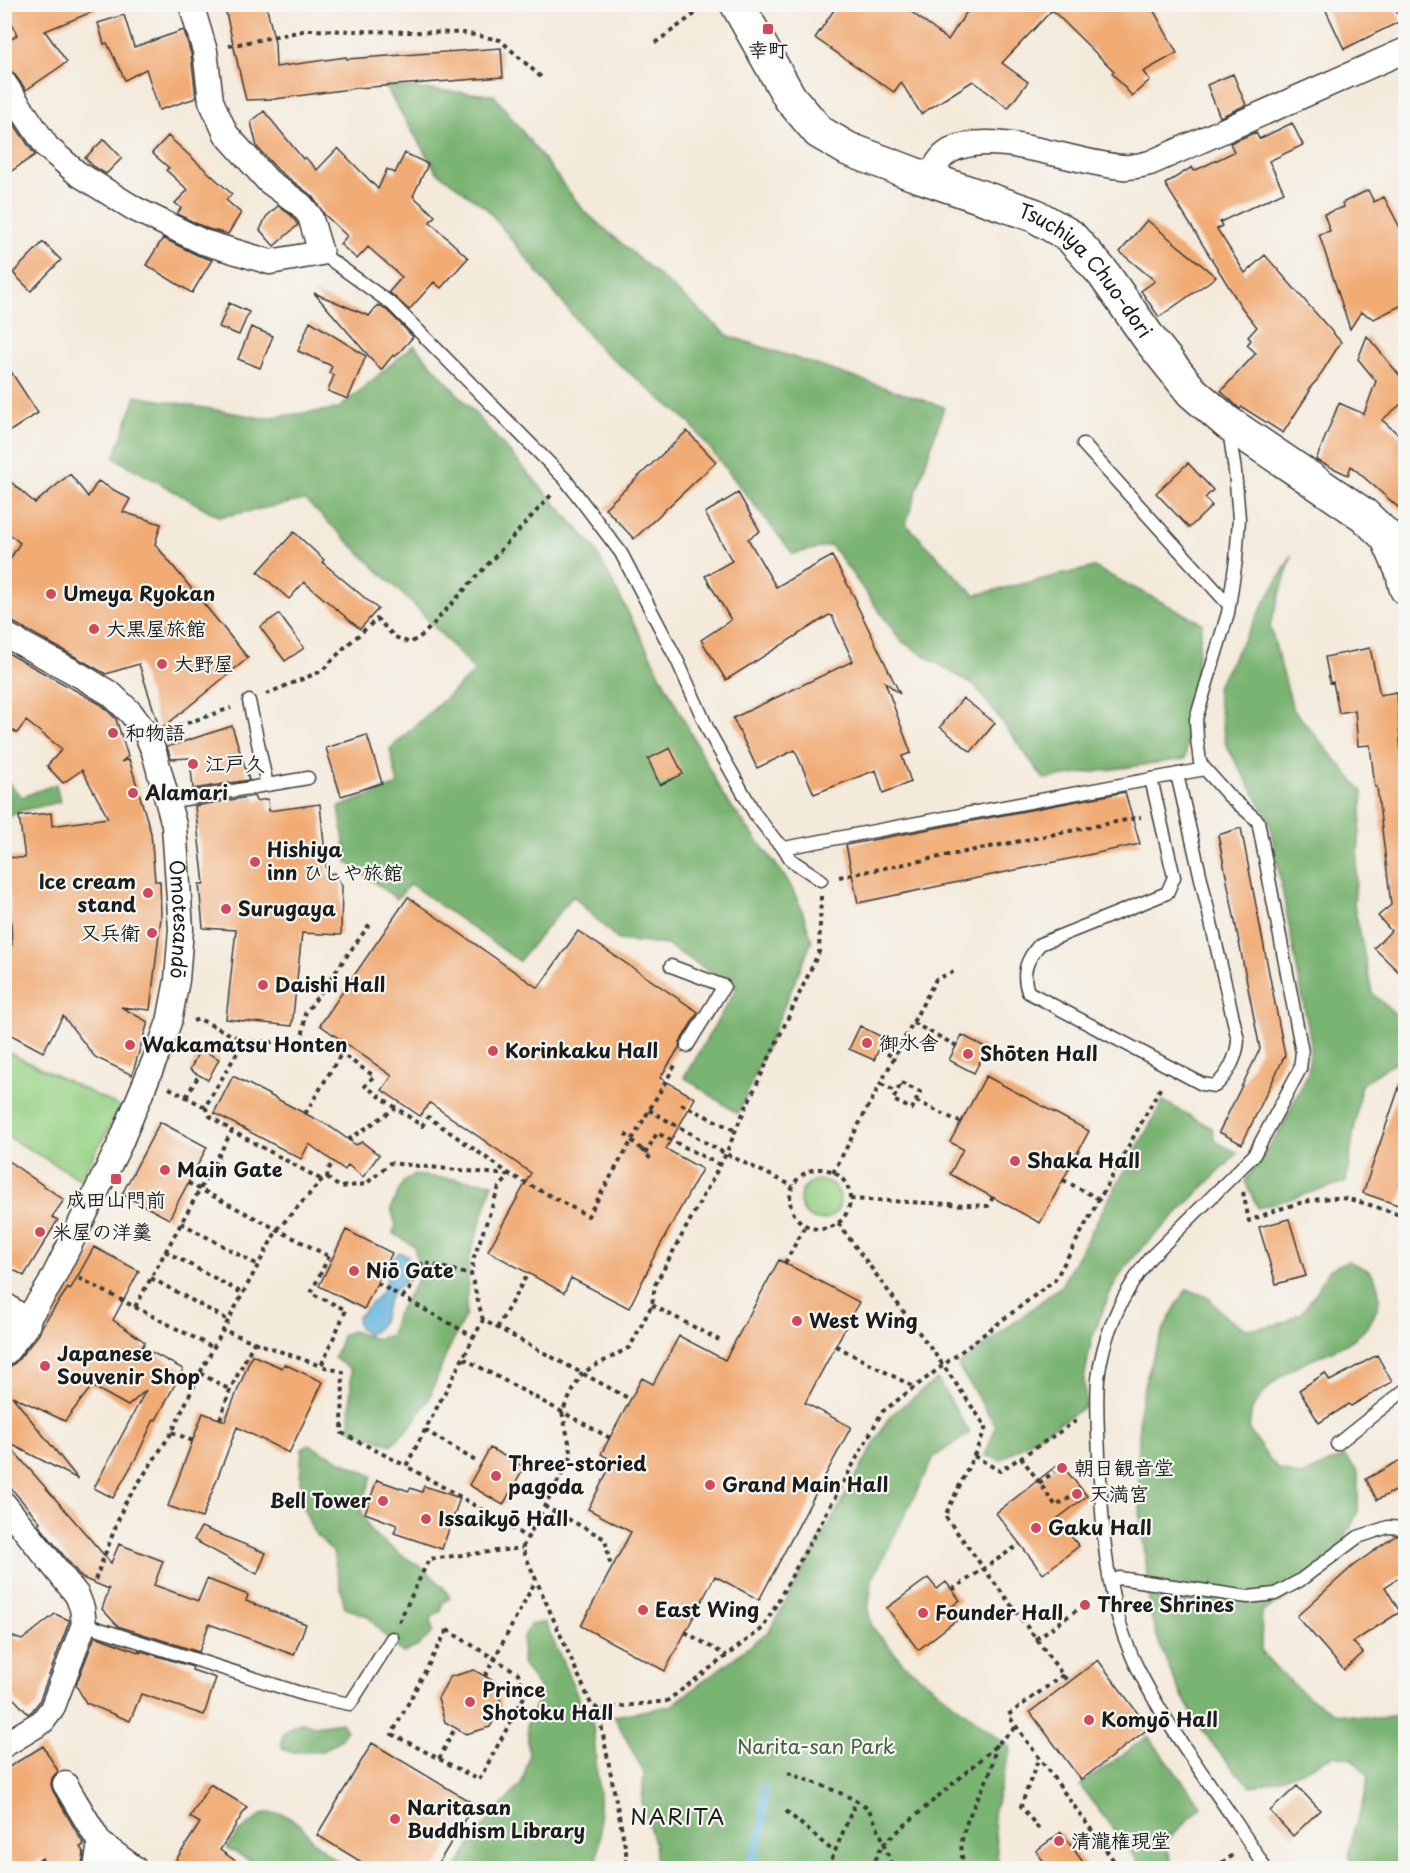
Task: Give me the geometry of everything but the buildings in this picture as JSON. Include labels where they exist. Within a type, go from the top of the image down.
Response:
[{"type":"main road","name":"Tsuchiya Chuo-dori","points":[[737,4],[790,98],[819,132],[848,149],[929,180],[1035,215],[1070,236],[1103,273],[1192,392],[1228,423],[1364,515],[1387,537],[1402,571],[1406,588]]},
{"type":"street","points":[[4,82],[47,147],[77,173],[135,209],[203,242],[270,262],[321,254],[310,216],[301,205],[268,181],[226,134],[211,101],[205,51],[191,4]]},
{"type":"street","points":[[929,180],[935,166],[948,151],[964,145],[986,143],[1020,146],[1125,168],[1150,163],[1406,50]]},
{"type":"street","name":"Omotesandō","points":[[4,634],[111,694],[131,713],[147,735],[154,752],[174,825],[181,929],[177,980],[169,1022],[147,1079],[118,1146],[58,1267],[15,1316]]},
{"type":"street","points":[[4,1350],[15,1316]]},
{"type":"street","points":[[4,1504],[77,1595],[82,1608],[84,1624],[52,1709],[42,1722],[4,1745]]},
{"type":"street","points":[[65,1784],[100,1843],[134,1869]]},
{"type":"street","points":[[96,1869],[100,1843]]},
{"type":"lane","points":[[321,254],[393,305],[565,479],[621,553],[678,662],[715,742],[755,814],[784,848],[791,860],[821,880]]},
{"type":"lane","points":[[1228,423],[1239,519],[1236,560],[1229,605],[1196,718],[1200,762],[1229,796],[1258,820],[1302,1052],[1300,1069],[1254,1155],[1149,1259],[1122,1299],[1107,1339],[1098,1378],[1097,1406],[1101,1514],[1114,1605],[1124,1638],[1138,1670],[1173,1732],[1250,1843],[1265,1869]]},
{"type":"lane","points":[[1083,444],[1229,605]]},
{"type":"lane","points":[[249,701],[267,785]]},
{"type":"lane","points":[[784,848],[1205,769]]},
{"type":"lane","points":[[1151,779],[1174,877],[1167,893],[1040,944],[1032,953],[1025,969],[1024,981],[1028,992],[1202,1084],[1215,1086],[1222,1080],[1237,1052],[1238,1040],[1177,774]]},
{"type":"lane","points":[[168,802],[308,778]]},
{"type":"lane","points":[[670,966],[724,986],[687,1046]]},
{"type":"lane","points":[[1337,1444],[1406,1389]]},
{"type":"lane","points":[[1111,1581],[1119,1578],[1248,1597],[1275,1594],[1299,1581],[1358,1537],[1388,1527],[1406,1528]]},
{"type":"lane","points":[[84,1624],[306,1695],[350,1704],[392,1638]]},
{"type":"path","points":[[655,43],[708,4]]},
{"type":"path","points":[[205,51],[307,30],[464,33],[500,40],[542,78]]},
{"type":"path","points":[[147,735],[249,701],[322,671],[377,619],[394,637],[410,643],[424,634],[565,479]]},
{"type":"path","points":[[849,875],[1133,818]]},
{"type":"path","points":[[522,1548],[572,1455],[562,1412],[582,1373],[630,1347],[652,1305],[655,1285],[726,1154],[819,952],[821,880]]},
{"type":"path","points":[[302,1043],[304,1014],[372,921]]},
{"type":"path","points":[[833,1173],[936,979],[956,971]]},
{"type":"path","points":[[169,1022],[180,1026],[199,1019],[244,1041],[327,1044],[374,1076],[365,1086],[422,1126],[428,1117],[511,1175],[588,1216],[687,1046]]},
{"type":"path","points":[[913,1023],[957,1046]]},
{"type":"path","points":[[205,1107],[244,1041]]},
{"type":"path","points":[[879,1049],[895,1058]]},
{"type":"path","points":[[305,1114],[341,1054]]},
{"type":"path","points":[[522,1548],[591,1704],[598,1709],[666,1701],[727,1656],[763,1628],[882,1412],[1055,1280],[1172,1068]]},
{"type":"path","points":[[186,1097],[199,1075]]},
{"type":"path","points":[[147,1079],[205,1107],[210,1116],[232,1131],[340,1187],[366,1184],[390,1163],[511,1175]]},
{"type":"path","points":[[901,1083],[920,1092],[912,1109],[893,1100],[897,1092],[901,1083]]},
{"type":"path","points":[[881,1084],[897,1092]]},
{"type":"path","points":[[916,1101],[960,1122]]},
{"type":"path","points":[[681,1104],[736,1131]]},
{"type":"path","points":[[348,1140],[396,1108]]},
{"type":"path","points":[[649,1110],[726,1154],[793,1186]]},
{"type":"path","points":[[135,1307],[232,1131]]},
{"type":"path","points":[[645,1154],[657,1133],[720,1165]]},
{"type":"path","points":[[625,1134],[651,1159]]},
{"type":"path","points":[[77,1595],[93,1586],[124,1504],[171,1432],[277,1230],[325,1179],[334,1161]]},
{"type":"path","points":[[822,1170],[833,1173],[845,1183],[850,1199],[848,1210],[838,1223],[826,1229],[805,1226],[796,1217],[791,1205],[793,1186],[811,1171],[822,1170]]},
{"type":"path","points":[[406,1466],[483,1320],[471,1275],[474,1257],[499,1187],[511,1175]]},
{"type":"path","points":[[1063,1180],[1099,1199]]},
{"type":"path","points":[[1241,1182],[1250,1221],[1281,1207],[1318,1200],[1347,1199],[1406,1217]]},
{"type":"path","points":[[188,1183],[330,1257],[311,1293],[346,1310],[321,1366]]},
{"type":"path","points":[[850,1199],[988,1206],[993,1197]]},
{"type":"path","points":[[181,1223],[258,1265]]},
{"type":"path","points":[[838,1223],[986,1427],[945,1516],[1068,1682]]},
{"type":"path","points":[[785,1263],[805,1226]]},
{"type":"path","points":[[165,1251],[242,1293]]},
{"type":"path","points":[[400,1296],[409,1290],[422,1262],[471,1275]]},
{"type":"path","points":[[58,1267],[214,1348]]},
{"type":"path","points":[[497,1328],[528,1273]]},
{"type":"path","points":[[151,1278],[228,1320]]},
{"type":"path","points":[[378,1284],[474,1337]]},
{"type":"path","points":[[652,1305],[719,1340]]},
{"type":"path","points":[[483,1320],[630,1399]]},
{"type":"path","points":[[223,1330],[343,1372],[342,1432],[459,1496],[528,1538]]},
{"type":"path","points":[[220,1419],[230,1389],[254,1342]]},
{"type":"path","points":[[836,1346],[914,1387]]},
{"type":"path","points":[[463,1358],[610,1438]]},
{"type":"path","points":[[200,1373],[230,1389]]},
{"type":"path","points":[[974,1456],[1000,1471],[1097,1406]]},
{"type":"path","points":[[425,1430],[477,1462]]},
{"type":"path","points":[[171,1432],[193,1441]]},
{"type":"path","points":[[1021,1457],[1056,1506],[1071,1497]]},
{"type":"path","points":[[1039,1482],[1054,1472]]},
{"type":"path","points":[[544,1506],[606,1539],[611,1568]]},
{"type":"path","points":[[952,1590],[1020,1544]]},
{"type":"path","points":[[392,1638],[429,1559],[522,1548]]},
{"type":"path","points":[[485,1676],[536,1579]]},
{"type":"path","points":[[1036,1639],[1077,1610]]},
{"type":"path","points":[[447,1630],[494,1658],[518,1673],[525,1695],[479,1780],[392,1734],[447,1630]]},
{"type":"path","points":[[686,1632],[727,1656]]},
{"type":"path","points":[[1063,1675],[1008,1714],[1119,1869]]},
{"type":"path","points":[[598,1709],[624,1839],[626,1869]]},
{"type":"path","points":[[871,1869],[883,1844],[1017,1726]]},
{"type":"path","points":[[439,1759],[455,1728]]},
{"type":"path","points":[[965,1869],[961,1859],[961,1842],[990,1770],[997,1744]]},
{"type":"path","points":[[1038,1829],[1021,1806],[1040,1757]]},
{"type":"path","points":[[788,1773],[868,1808],[891,1859],[892,1869]]},
{"type":"path","points":[[828,1869],[856,1801]]},
{"type":"path","points":[[786,1810],[834,1852]]},
{"type":"green space","points":[[385,86],[494,95],[584,211],[729,336],[944,407],[906,524],[975,595],[1094,567],[1202,623],[1185,759],[1044,779],[976,687],[901,641],[831,545],[793,554],[689,422],[599,348],[487,209],[436,171]]},
{"type":"green space","points":[[414,345],[594,547],[724,797],[787,879],[801,907],[812,941],[738,1114],[684,1077],[737,988],[667,945],[618,940],[573,896],[519,961],[410,884],[397,899],[347,862],[339,807],[398,785],[390,749],[475,671],[420,611],[305,500],[220,517],[114,458],[136,396],[263,418],[338,409]]},
{"type":"green space","points":[[1292,555],[1270,626],[1293,709],[1363,792],[1354,905],[1372,993],[1405,1023],[1405,1055],[1361,1085],[1346,1182],[1258,1208],[1245,1181],[1281,1129],[1308,1073],[1311,1043],[1269,819],[1226,745],[1216,688]]},
{"type":"green space","points":[[5,780],[22,797],[56,784],[60,802],[20,811],[5,819]]},
{"type":"green space","points":[[5,1051],[121,1107],[80,1179],[5,1135]]},
{"type":"green space","points":[[1163,1101],[1212,1128],[1215,1141],[1238,1153],[1137,1253],[1121,1273],[1109,1295],[1092,1338],[1084,1379],[1086,1406],[1000,1460],[985,1455],[996,1426],[958,1366],[1061,1286]]},
{"type":"green space","points":[[414,1175],[493,1183],[469,1259],[466,1314],[446,1355],[429,1399],[409,1428],[391,1445],[350,1429],[351,1370],[334,1358],[343,1334],[352,1331],[376,1339],[391,1335],[396,1315],[421,1275],[414,1246],[393,1233],[396,1225],[391,1208],[403,1182]]},
{"type":"green space","points":[[820,1180],[834,1186],[840,1200],[834,1214],[820,1220],[806,1214],[800,1200],[806,1186]]},
{"type":"green space","points":[[1347,1261],[1365,1268],[1373,1275],[1378,1286],[1379,1300],[1368,1325],[1346,1344],[1303,1363],[1277,1380],[1253,1408],[1249,1430],[1278,1469],[1301,1476],[1344,1456],[1358,1472],[1358,1511],[1348,1533],[1324,1567],[1285,1599],[1262,1612],[1261,1651],[1309,1698],[1335,1713],[1381,1719],[1405,1714],[1405,1868],[1354,1868],[1349,1856],[1354,1828],[1364,1801],[1368,1775],[1352,1759],[1334,1755],[1294,1774],[1251,1786],[1234,1769],[1218,1751],[1190,1711],[1159,1643],[1148,1598],[1139,1485],[1139,1411],[1163,1330],[1178,1302],[1187,1289],[1209,1298],[1227,1318],[1246,1329],[1266,1327],[1286,1322],[1302,1312],[1316,1293],[1328,1270]]},
{"type":"green space","name":"Narita-san Park","points":[[937,1379],[970,1433],[934,1457],[872,1580],[868,1610],[872,1627],[904,1664],[1011,1748],[993,1814],[998,1860],[1002,1868],[656,1868],[654,1842],[642,1804],[644,1773],[614,1716],[671,1706],[769,1631],[890,1416]]},
{"type":"green space","points":[[309,1445],[372,1476],[361,1510],[371,1532],[427,1571],[443,1587],[450,1598],[443,1602],[441,1611],[431,1618],[433,1632],[418,1646],[403,1653],[368,1616],[345,1608],[333,1552],[313,1531],[299,1497],[302,1449]]},
{"type":"green space","points":[[545,1622],[582,1706],[593,1725],[599,1795],[600,1836],[597,1862],[594,1868],[456,1868],[481,1829],[522,1783],[529,1757],[527,1725],[541,1691],[522,1663],[523,1639],[530,1625]]},
{"type":"green space","points":[[302,1722],[314,1726],[341,1722],[346,1730],[341,1740],[320,1752],[290,1752],[282,1748],[282,1738],[286,1731]]},
{"type":"green space","points":[[1148,1736],[1202,1807],[1165,1842],[1174,1868],[1143,1868],[1080,1786]]},
{"type":"green space","points":[[264,1813],[283,1814],[301,1825],[312,1840],[331,1857],[351,1868],[251,1868],[254,1863],[227,1848],[237,1834]]},
{"type":"water","points":[[399,1253],[407,1255],[411,1266],[410,1274],[390,1297],[378,1327],[367,1334],[359,1328],[357,1318],[382,1292],[388,1267]]},
{"type":"waterway","points":[[748,1868],[763,1829],[764,1788]]},
{"type":"place","name":"幸町","points":[[768,29]]},
{"type":"place","name":"Umeya Ryokan","points":[[51,594]]},
{"type":"place","name":"大黒屋旅館","points":[[94,629]]},
{"type":"place","name":"大野屋","points":[[162,664]]},
{"type":"place","name":"和物語","points":[[113,733]]},
{"type":"place","name":"江戸久","points":[[193,764]]},
{"type":"place","name":"Alamari","points":[[133,793]]},
{"type":"place","name":"Hishiya inn ひしや旅館","points":[[255,862]]},
{"type":"place","name":"Ice cream stand","points":[[148,893]]},
{"type":"place","name":"Surugaya","points":[[226,909]]},
{"type":"place","name":"又兵衛","points":[[152,933]]},
{"type":"place","name":"Daishi Hall","points":[[263,985]]},
{"type":"place","name":"御水舎","points":[[867,1043]]},
{"type":"place","name":"Wakamatsu Honten","points":[[130,1045]]},
{"type":"place","name":"Korinkaku Hall","points":[[493,1051]]},
{"type":"place","name":"Shōten Hall","points":[[968,1054]]},
{"type":"place","name":"Shaka Hall","points":[[1015,1161]]},
{"type":"place","name":"Main Gate","points":[[165,1170]]},
{"type":"place","name":"成田山門前","points":[[116,1179]]},
{"type":"place","name":"米屋の洋羹","points":[[40,1232]]},
{"type":"place","name":"Niō Gate","points":[[354,1271]]},
{"type":"place","name":"West Wing","points":[[797,1321]]},
{"type":"place","name":"Japanese Souvenir Shop","points":[[45,1366]]},
{"type":"place","name":"朝日観音堂","points":[[1062,1468]]},
{"type":"place","name":"Three-storied pagoda","points":[[496,1476]]},
{"type":"place","name":"Grand Main Hall","points":[[710,1485]]},
{"type":"place","name":"天満宮","points":[[1077,1494]]},
{"type":"place","name":"Bell Tower","points":[[383,1501]]},
{"type":"place","name":"Issaikyō Hall","points":[[426,1519]]},
{"type":"place","name":"Gaku Hall","points":[[1036,1528]]},
{"type":"place","name":"Three Shrines","points":[[1085,1605]]},
{"type":"place","name":"East Wing","points":[[643,1610]]},
{"type":"place","name":"Founder Hall","points":[[923,1613]]},
{"type":"place","name":"Prince Shotoku Hall","points":[[470,1702]]},
{"type":"place","name":"Komyō Hall","points":[[1089,1720]]},
{"type":"place","name":"Naritasan Buddhism Library","points":[[395,1819]]},
{"type":"place","name":"清瀧権現堂","points":[[1059,1841]]},
{"type":"district","name":"NARITA","points":[[678,1817]]}]
